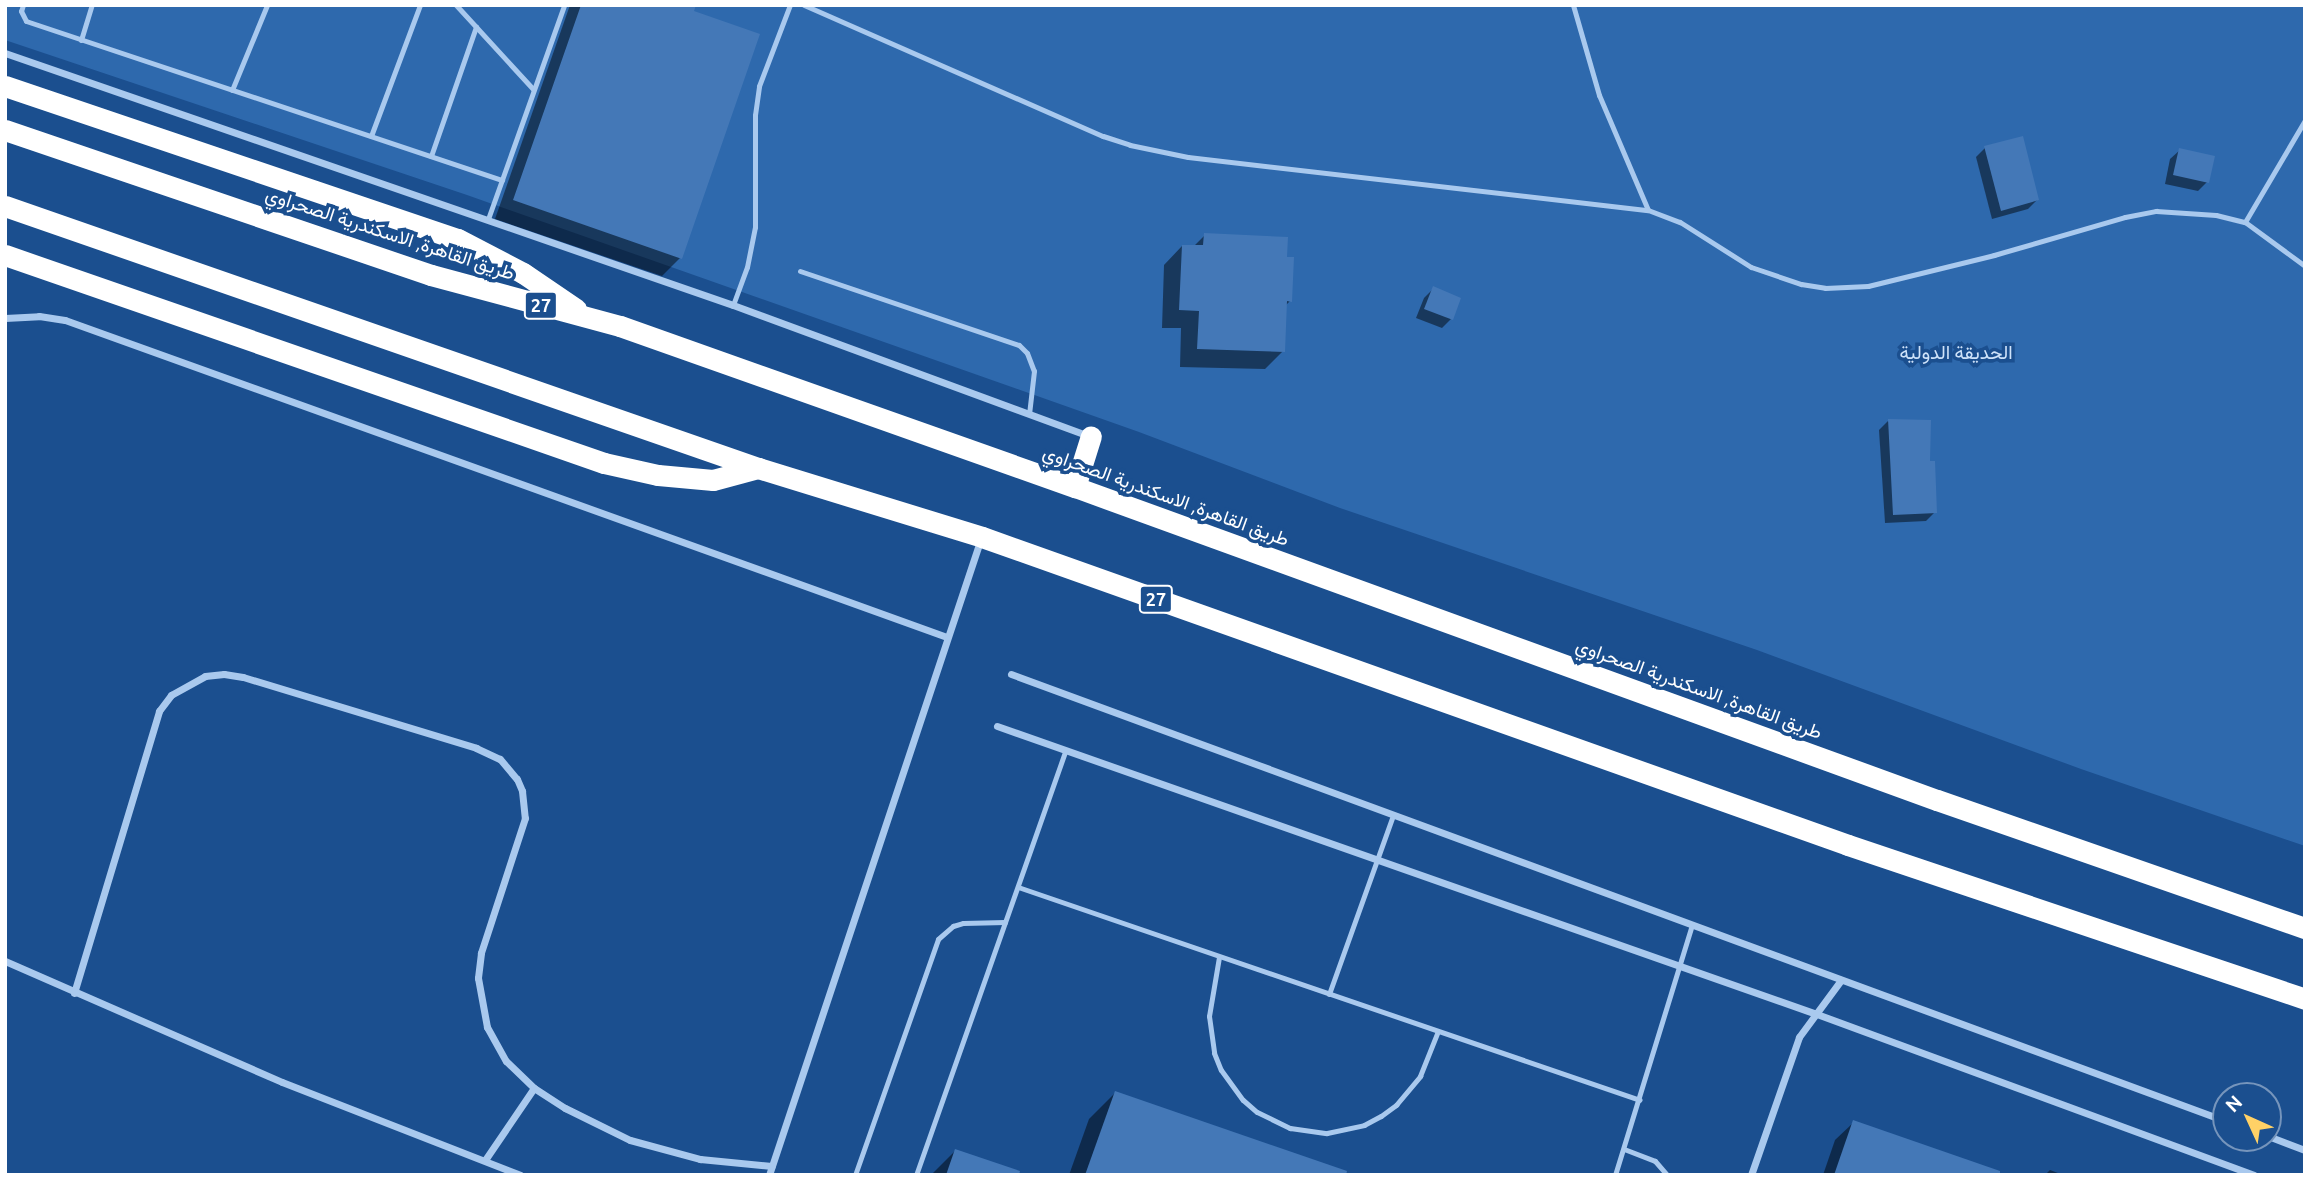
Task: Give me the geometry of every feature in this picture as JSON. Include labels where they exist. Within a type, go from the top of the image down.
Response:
[{"type":"highway","points":[[5,86],[458,239],[523,273],[584,314]]},
{"type":"highway","name":"طريق القاهرة, الاسكندرية الصحراوي","points":[[5,130],[431,275],[584,314],[1075,487],[1937,800],[2305,928]]},
{"type":"highway","name":"27","points":[[5,206],[758,468],[982,537],[1835,841],[2305,999]]},
{"type":"highway","points":[[5,255],[604,463],[658,475],[713,480],[758,468]]},
{"type":"highway","points":[[1075,487],[1091,436]]},
{"type":"street","points":[[5,53],[733,305],[1091,436]]},
{"type":"street","points":[[5,318],[39,316],[65,320],[947,637]]},
{"type":"street","points":[[769,1175],[982,537]]},
{"type":"street","points":[[74,993],[159,710],[171,695],[196,680],[224,674],[243,677],[488,752],[500,759],[517,779],[523,791],[525,818],[488,930],[478,978],[481,1003],[495,1045],[513,1069],[534,1088],[565,1108],[630,1140],[700,1159],[772,1166]]},
{"type":"street","points":[[1011,674],[2212,1116]]},
{"type":"street","points":[[997,726],[1814,1013],[2254,1175]]},
{"type":"street","points":[[5,961],[282,1082],[521,1175]]},
{"type":"street","points":[[1751,1175],[1795,1046],[1814,1013],[1841,980]]},
{"type":"street","points":[[485,1160],[534,1088]]},
{"type":"street","points":[[2282,1141],[2305,1150]]},
{"type":"lane","points":[[23,5],[21,11],[26,21],[502,180]]},
{"type":"lane","points":[[82,40],[92,5]]},
{"type":"lane","points":[[232,90],[267,5]]},
{"type":"lane","points":[[370,136],[420,5]]},
{"type":"lane","points":[[456,5],[533,89]]},
{"type":"lane","points":[[488,219],[564,5]]},
{"type":"lane","points":[[733,305],[747,267],[755,227],[755,115],[759,86],[790,5]]},
{"type":"lane","points":[[804,5],[1103,136],[1130,145],[1188,157],[1648,210],[1680,222],[1751,267],[1777,278],[1825,288],[1868,286],[1994,255],[2125,216],[2156,211],[2206,214],[2245,222],[2305,266]]},
{"type":"lane","points":[[1573,5],[1600,95],[1648,210]]},
{"type":"lane","points":[[431,156],[476,27]]},
{"type":"lane","points":[[2245,222],[2305,120]]},
{"type":"lane","points":[[800,271],[1019,345],[1027,353],[1034,371],[1029,414]]},
{"type":"lane","points":[[916,1175],[1065,752]]},
{"type":"lane","points":[[1329,994],[1393,815]]},
{"type":"lane","points":[[1018,887],[1640,1100]]},
{"type":"lane","points":[[855,1175],[938,939],[953,926],[963,923],[1005,922]]},
{"type":"lane","points":[[1615,1175],[1692,925]]},
{"type":"lane","points":[[1219,957],[1209,1016],[1214,1053],[1221,1070],[1242,1100],[1257,1112],[1290,1128],[1327,1133],[1364,1125],[1381,1116],[1403,1098],[1420,1076],[1438,1031]]},
{"type":"lane","points":[[1624,1149],[1655,1161],[1667,1175]]},
{"type":"green space","name":"الحديقة الدولية","points":[[5,5],[2305,5],[2305,846],[2081,769],[1757,650],[1340,508],[1139,432],[467,195],[5,40]]},
{"type":"building","points":[[581,5],[696,5],[694,11],[760,34],[682,259],[513,200]]},
{"type":"building","points":[[2023,136],[2039,200],[2001,211],[1984,146]]},
{"type":"building","points":[[2179,148],[2215,156],[2209,183],[2173,175]]},
{"type":"building","points":[[1204,233],[1288,237],[1287,257],[1294,257],[1292,302],[1287,301],[1285,352],[1197,349],[1199,311],[1179,310],[1182,245],[1203,245]]},
{"type":"building","points":[[1433,286],[1461,298],[1453,320],[1424,309]]},
{"type":"building","points":[[1888,419],[1931,420],[1930,461],[1935,461],[1937,513],[1893,515]]},
{"type":"building","points":[[1115,1091],[1347,1171],[1346,1175],[1085,1175]]},
{"type":"building","points":[[1853,1120],[2000,1171],[2000,1175],[1834,1175]]},
{"type":"building","points":[[955,1149],[1020,1171],[1019,1175],[946,1175]]}]
